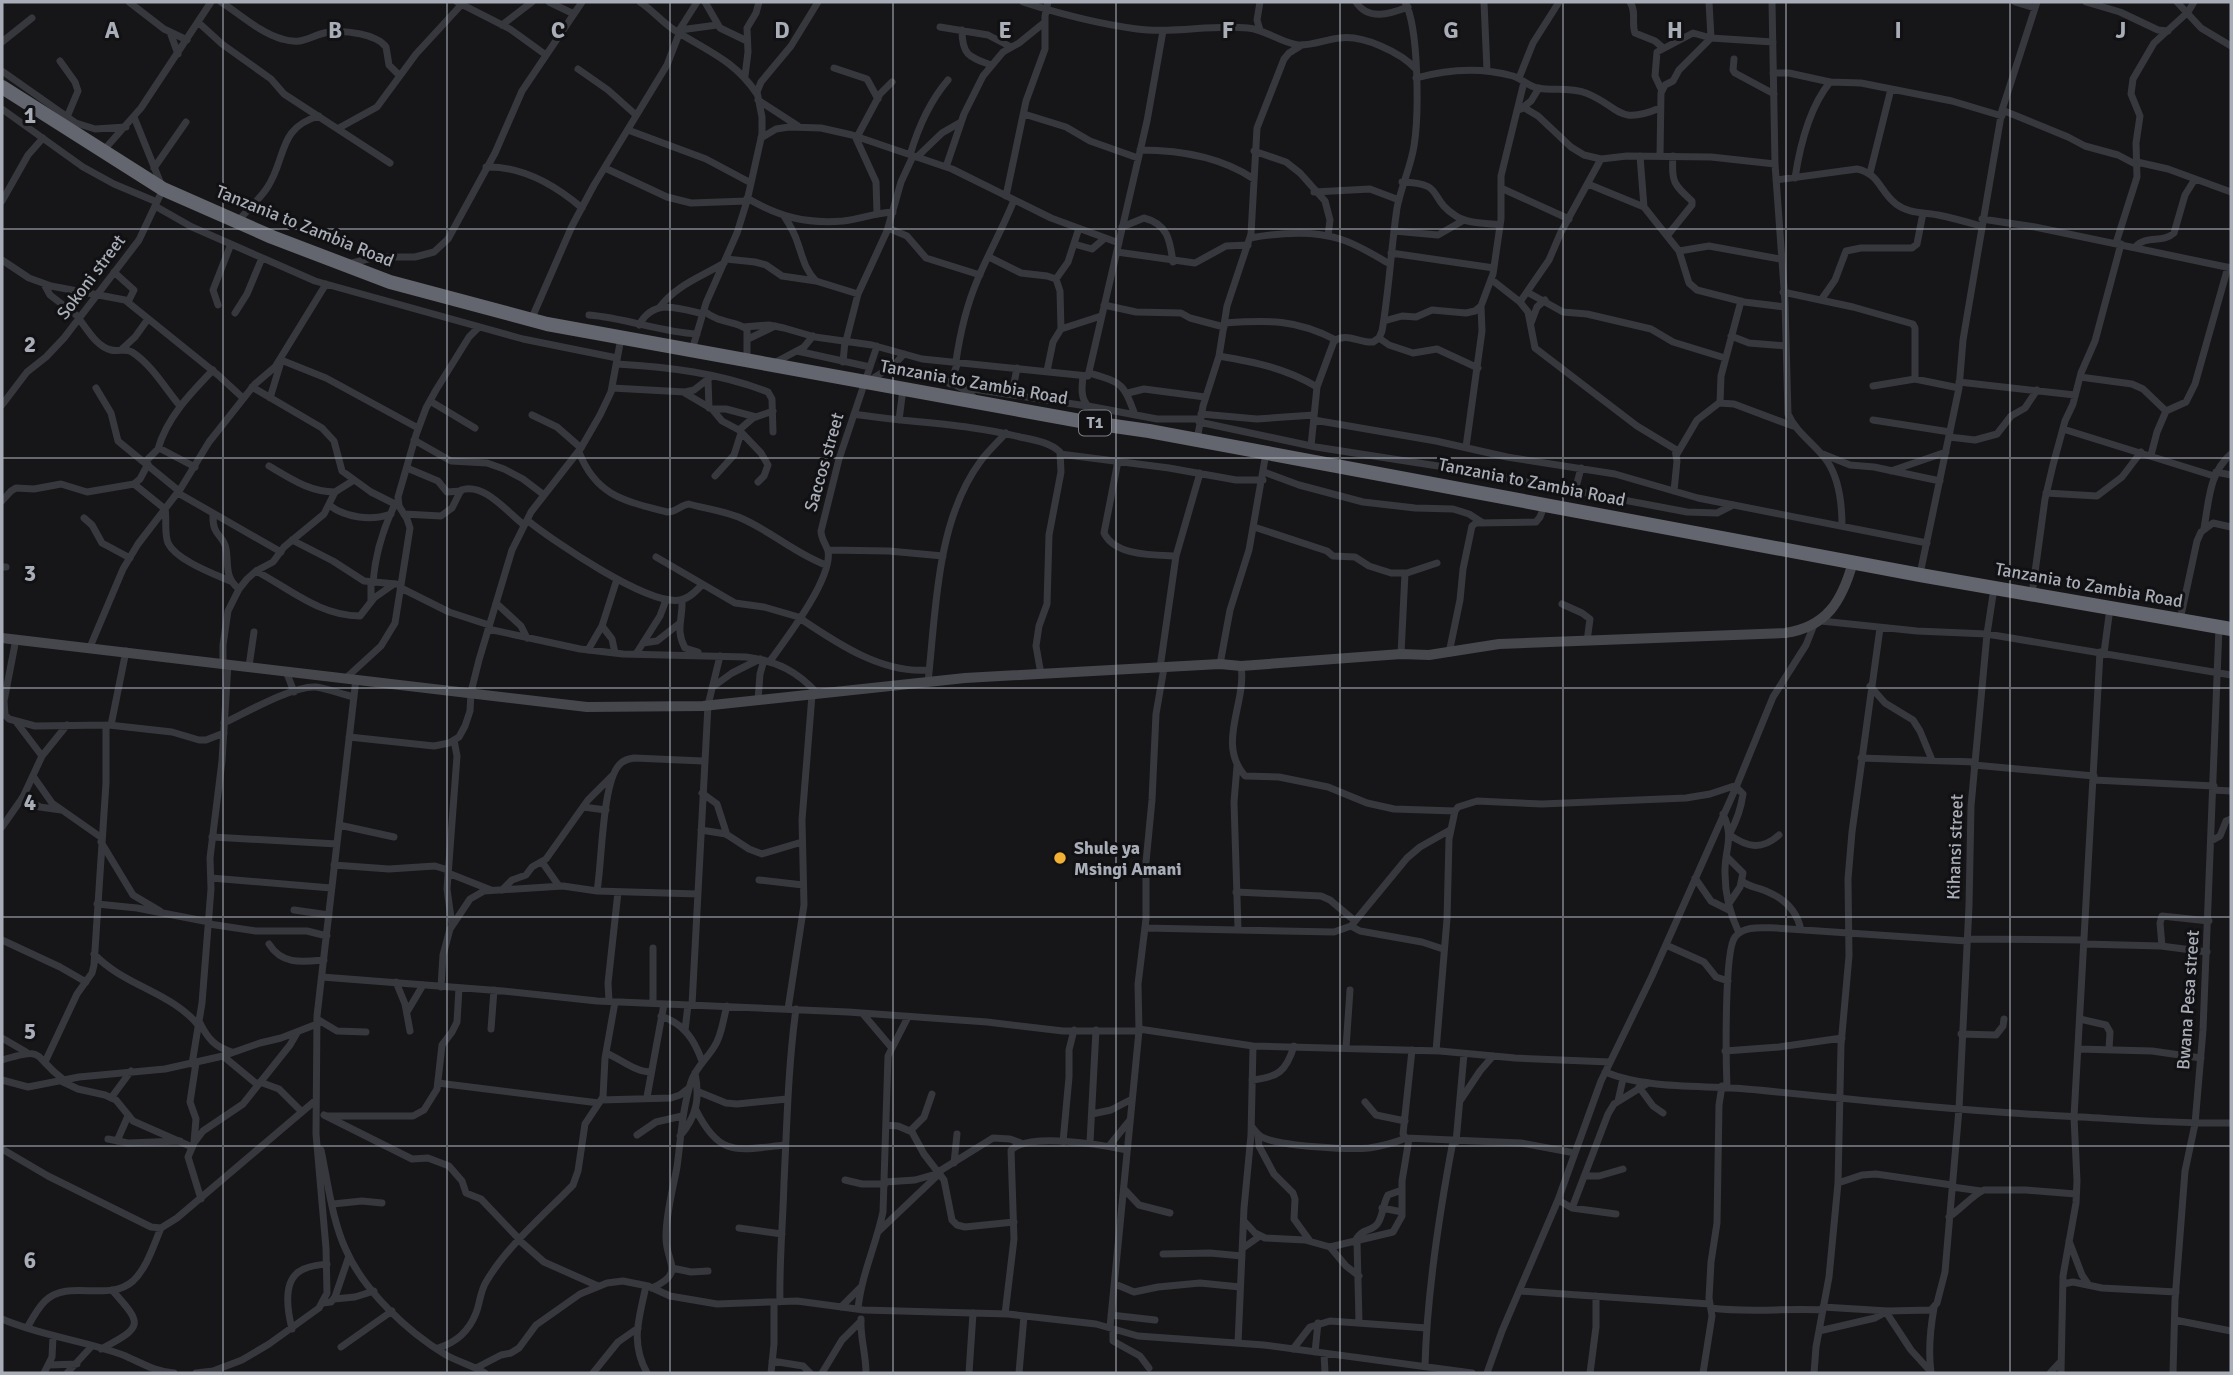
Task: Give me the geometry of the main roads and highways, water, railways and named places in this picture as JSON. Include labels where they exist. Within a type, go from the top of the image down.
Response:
[{"type":"highway","name":"Tanzania to Zambia Road","points":[[2,87],[163,188],[344,265],[421,291],[531,320],[1197,440],[1920,575],[2225,628]]},
{"type":"place","name":"Shule ya Msingi Amani","points":[[1060,858]]}]
